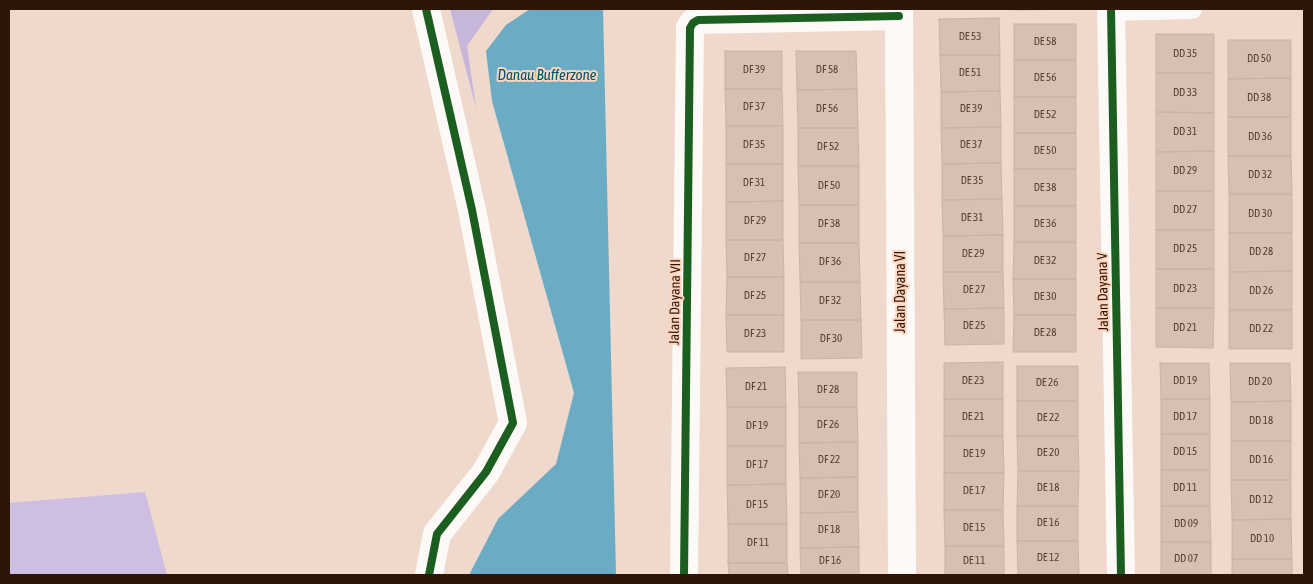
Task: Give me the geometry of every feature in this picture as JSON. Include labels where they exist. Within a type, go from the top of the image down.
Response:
[{"type":"street","points":[[426,9],[472,210],[513,422],[486,472],[437,534],[428,575]]},
{"type":"street","name":"Jalan Dayana V","points":[[1111,10],[1121,575]]},
{"type":"street","name":"Jalan Dayana VII","points":[[684,575],[690,28],[698,20],[899,12]]},
{"type":"street","name":"Jalan Dayana VI","points":[[899,12],[902,575]]},
{"type":"lane","points":[[1111,10],[1192,9]]},
{"type":"shaded area","points":[[450,9],[493,9],[467,46],[476,108]]},
{"type":"shaded area","points":[[145,492],[167,575],[9,575],[9,503]]},
{"type":"water","name":"Danau Bufferzone","points":[[530,9],[603,9],[616,575],[469,575],[498,519],[556,464],[574,393],[492,101],[486,51],[506,25]]},
{"type":"building","points":[[1015,9],[1076,9],[1015,10]]},
{"type":"building","points":[[999,18],[1000,55],[940,55],[939,19]]},
{"type":"building","points":[[1014,24],[1076,24],[1076,60],[1014,60]]},
{"type":"building","points":[[1156,34],[1214,34],[1214,73],[1156,73]]},
{"type":"building","points":[[1228,40],[1291,40],[1291,78],[1228,79]]},
{"type":"building","points":[[725,51],[782,51],[782,89],[725,89]]},
{"type":"building","points":[[796,51],[856,51],[857,89],[797,90]]},
{"type":"building","points":[[940,55],[1000,55],[1000,91],[941,92]]},
{"type":"building","points":[[1014,60],[1076,60],[1076,97],[1014,97]]},
{"type":"building","points":[[1156,73],[1214,73],[1214,113],[1156,112]]},
{"type":"building","points":[[1291,78],[1291,117],[1228,117],[1228,79]]},
{"type":"building","points":[[725,89],[782,89],[783,126],[726,126]]},
{"type":"building","points":[[857,89],[858,128],[798,128],[797,90]]},
{"type":"building","points":[[1000,91],[1001,127],[941,128],[941,92]]},
{"type":"building","points":[[1014,97],[1076,97],[1076,133],[1014,133]]},
{"type":"building","points":[[1156,112],[1214,113],[1214,151],[1156,152]]},
{"type":"building","points":[[1228,117],[1291,117],[1291,156],[1228,156]]},
{"type":"building","points":[[726,126],[783,126],[783,164],[726,164]]},
{"type":"building","points":[[1001,127],[1001,163],[942,164],[941,128]]},
{"type":"building","points":[[798,128],[858,128],[859,166],[798,166]]},
{"type":"building","points":[[1014,133],[1076,133],[1076,169],[1014,169]]},
{"type":"building","points":[[1214,151],[1214,191],[1156,191],[1156,152]]},
{"type":"building","points":[[1228,156],[1291,156],[1292,194],[1229,194]]},
{"type":"building","points":[[1001,163],[1002,199],[942,200],[942,164]]},
{"type":"building","points":[[726,164],[783,164],[783,201],[726,202]]},
{"type":"building","points":[[798,166],[859,166],[859,205],[799,205]]},
{"type":"building","points":[[1014,169],[1076,169],[1076,206],[1014,206]]},
{"type":"building","points":[[1156,191],[1214,191],[1214,230],[1156,230]]},
{"type":"building","points":[[1229,194],[1292,194],[1292,233],[1229,233]]},
{"type":"building","points":[[1002,199],[1003,235],[943,236],[942,200]]},
{"type":"building","points":[[783,201],[783,240],[726,240],[726,202]]},
{"type":"building","points":[[799,205],[859,205],[859,243],[799,243]]},
{"type":"building","points":[[1014,206],[1076,206],[1076,242],[1014,242]]},
{"type":"building","points":[[1156,230],[1214,230],[1214,269],[1156,269]]},
{"type":"building","points":[[1229,233],[1292,233],[1292,271],[1229,272]]},
{"type":"building","points":[[1003,235],[1003,272],[943,272],[943,236]]},
{"type":"building","points":[[726,240],[783,240],[784,277],[727,277]]},
{"type":"building","points":[[1014,242],[1076,242],[1076,279],[1013,279]]},
{"type":"building","points":[[799,243],[859,243],[860,282],[800,282]]},
{"type":"building","points":[[1156,269],[1214,269],[1214,308],[1156,308]]},
{"type":"building","points":[[1292,271],[1292,310],[1229,310],[1229,272]]},
{"type":"building","points":[[943,272],[1003,272],[1004,308],[944,309]]},
{"type":"building","points":[[727,277],[784,277],[784,315],[726,315]]},
{"type":"building","points":[[1013,279],[1076,279],[1076,315],[1014,315]]},
{"type":"building","points":[[800,282],[860,282],[861,320],[801,320]]},
{"type":"building","points":[[1004,308],[1004,344],[945,345],[944,309]]},
{"type":"building","points":[[1156,308],[1214,308],[1213,348],[1156,347]]},
{"type":"building","points":[[1229,310],[1292,310],[1292,349],[1229,349]]},
{"type":"building","points":[[726,315],[784,315],[784,352],[727,352]]},
{"type":"building","points":[[1014,315],[1076,315],[1076,352],[1013,352]]},
{"type":"building","points":[[801,320],[861,320],[862,358],[801,359]]},
{"type":"building","points":[[1003,362],[1003,399],[944,399],[944,363]]},
{"type":"building","points":[[1160,363],[1209,363],[1210,399],[1161,399]]},
{"type":"building","points":[[1230,363],[1290,363],[1291,401],[1231,402]]},
{"type":"building","points":[[1017,366],[1078,366],[1078,401],[1017,401]]},
{"type":"building","points":[[785,367],[786,407],[727,407],[726,368]]},
{"type":"building","points":[[798,372],[857,372],[857,407],[799,407]]},
{"type":"building","points":[[944,399],[1003,399],[1003,436],[944,436]]},
{"type":"building","points":[[1161,399],[1210,399],[1210,434],[1161,434]]},
{"type":"building","points":[[1017,401],[1078,401],[1078,436],[1017,436]]},
{"type":"building","points":[[1291,401],[1291,441],[1231,441],[1231,402]]},
{"type":"building","points":[[727,407],[786,407],[786,446],[727,446]]},
{"type":"building","points":[[799,407],[857,407],[858,442],[799,443]]},
{"type":"building","points":[[1161,434],[1210,434],[1210,470],[1161,470]]},
{"type":"building","points":[[944,436],[1003,436],[1004,473],[944,473]]},
{"type":"building","points":[[1017,436],[1078,436],[1079,471],[1018,471]]},
{"type":"building","points":[[1231,441],[1291,441],[1291,480],[1231,480]]},
{"type":"building","points":[[858,442],[858,477],[800,478],[799,443]]},
{"type":"building","points":[[727,446],[786,446],[786,484],[727,485]]},
{"type":"building","points":[[1161,470],[1210,470],[1210,506],[1161,506]]},
{"type":"building","points":[[1018,471],[1079,471],[1078,506],[1017,506]]},
{"type":"building","points":[[944,473],[1004,473],[1003,510],[944,510]]},
{"type":"building","points":[[858,477],[858,512],[800,513],[800,478]]},
{"type":"building","points":[[1231,480],[1291,480],[1291,519],[1232,520]]},
{"type":"building","points":[[786,484],[787,524],[728,524],[727,485]]},
{"type":"building","points":[[1017,506],[1078,506],[1078,541],[1017,541]]},
{"type":"building","points":[[1161,506],[1210,506],[1211,542],[1161,542]]},
{"type":"building","points":[[944,510],[1003,510],[1004,546],[945,546]]},
{"type":"building","points":[[858,512],[859,547],[800,548],[800,513]]},
{"type":"building","points":[[1291,519],[1292,559],[1232,559],[1232,520]]},
{"type":"building","points":[[728,524],[787,524],[787,563],[728,563]]},
{"type":"building","points":[[1017,541],[1078,541],[1079,575],[1018,575]]},
{"type":"building","points":[[1161,542],[1211,542],[1211,575],[1161,575]]},
{"type":"building","points":[[945,546],[1004,546],[1004,575],[945,575]]},
{"type":"building","points":[[859,547],[859,575],[801,575],[800,548]]},
{"type":"building","points":[[1232,559],[1292,559],[1292,575],[1232,575]]},
{"type":"building","points":[[728,563],[787,563],[788,575],[729,575]]},
{"type":"cycle path","points":[[426,9],[472,210],[513,423],[486,472],[437,534],[429,575]]},
{"type":"cycle path","points":[[1111,9],[1121,575]]},
{"type":"cycle path","points":[[684,575],[690,28],[698,20],[899,16]]}]
